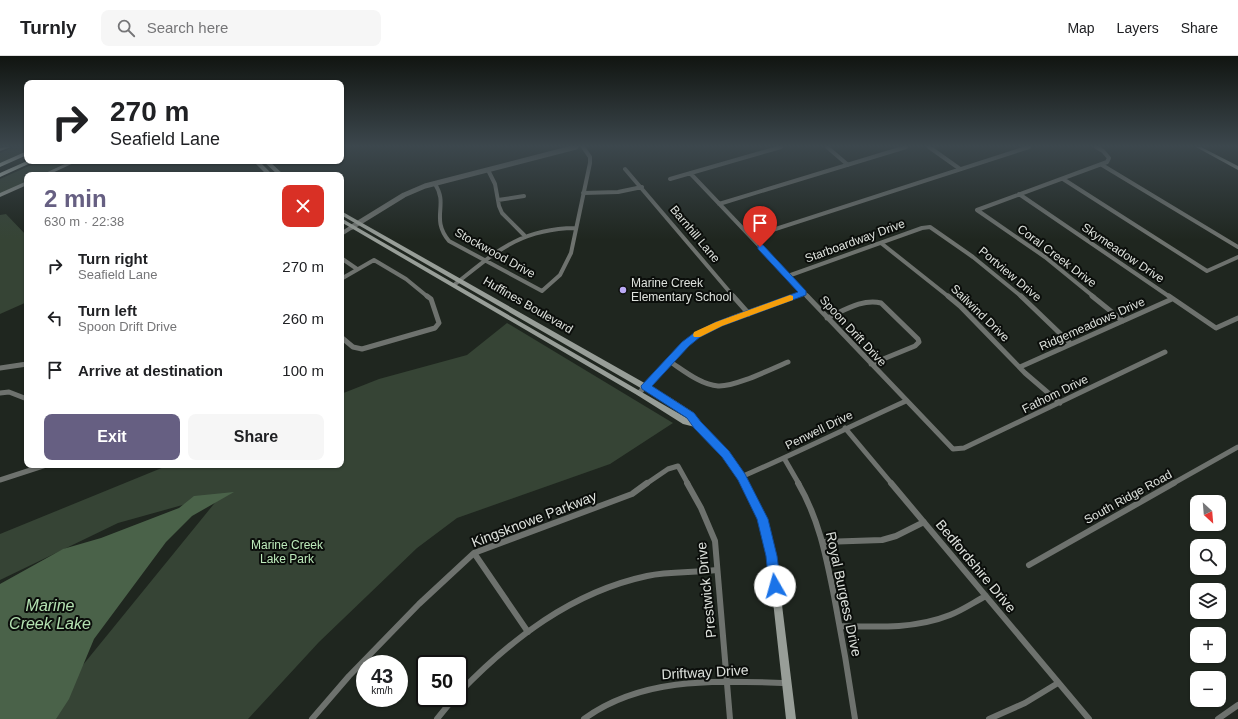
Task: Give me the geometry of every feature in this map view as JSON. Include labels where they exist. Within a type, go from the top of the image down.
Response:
[{"type":"main road","points":[[0,195],[24,184]]},
{"type":"main road","name":"Huffines Boulevard","points":[[344,215],[645,386],[690,415],[697,425],[725,454],[741,477],[762,519],[772,556],[791,719]]},
{"type":"main road","name":"Huffines Boulevard","points":[[344,222],[640,393],[686,422],[697,425]]},
{"type":"street","points":[[344,232],[404,195],[458,178]]},
{"type":"street","points":[[493,178],[496,184],[498,200],[502,213],[524,235]]},
{"type":"street","points":[[454,285],[506,246],[524,235],[545,229],[575,228],[587,178]]},
{"type":"street","name":"Barnhill Lane","points":[[634,178],[749,314]]},
{"type":"street","name":"Spoon Drift Drive","points":[[695,178],[953,450]]},
{"type":"street","points":[[720,204],[803,178]]},
{"type":"street","points":[[751,237],[933,178]]},
{"type":"street","points":[[1020,194],[1065,178]]},
{"type":"street","points":[[1123,178],[1238,247]]},
{"type":"street","points":[[1062,179],[1207,271],[1238,258]]},
{"type":"street","name":"Stockwood Drive","points":[[435,184],[440,193],[438,220],[444,235],[457,246],[542,291],[556,281],[567,265],[575,228]]},
{"type":"street","points":[[584,193],[618,192],[642,187]]},
{"type":"street","name":"Coral Creek Drive","points":[[1020,194],[977,210],[1045,257],[1123,321]]},
{"type":"street","name":"Skymeadow Drive","points":[[1020,194],[1216,328],[1238,318]]},
{"type":"street","points":[[498,200],[524,196]]},
{"type":"street","name":"Starboardway Drive","points":[[788,276],[930,227]]},
{"type":"street","name":"Portview Drive","points":[[930,227],[966,251],[1002,279],[1045,317],[1071,344]]},
{"type":"street","name":"Sailwind Drive","points":[[881,243],[922,274],[960,306],[1020,367],[1060,403]]},
{"type":"street","points":[[344,260],[357,270]]},
{"type":"street","points":[[344,277],[374,260],[406,279],[431,299],[439,323],[435,328],[362,349],[353,347],[344,340]]},
{"type":"street","points":[[640,393],[669,361],[697,335],[803,293]]},
{"type":"street","name":"Ridgemeadows Drive","points":[[1020,367],[1172,299]]},
{"type":"street","points":[[827,318],[867,302],[876,301],[881,303],[918,339],[919,342],[915,346],[871,364]]},
{"type":"street","points":[[545,339],[553,333]]},
{"type":"street","name":"Fathom Drive","points":[[953,450],[964,448],[1165,352]]},
{"type":"street","points":[[669,361],[708,383],[718,386],[730,384],[788,362]]},
{"type":"street","points":[[0,368],[24,364]]},
{"type":"street","points":[[0,393],[9,392],[24,398]]},
{"type":"street","name":"Penwell Drive","points":[[741,477],[809,447],[845,428],[906,401]]},
{"type":"street","name":"Bedfordshire Drive","points":[[845,428],[1089,719]]},
{"type":"street","name":"South Ridge Road","points":[[1029,565],[1238,447]]},
{"type":"street","name":"Royal Burgess Drive","points":[[784,458],[806,495],[823,542],[840,626],[855,719]]},
{"type":"street","name":"Kingsknowe Parkway","points":[[312,719],[349,676],[419,604],[474,553],[632,494],[668,469],[678,466]]},
{"type":"street","name":"Prestwick Drive","points":[[678,466],[701,508],[715,541],[730,719]]},
{"type":"street","points":[[0,480],[31,468]]},
{"type":"street","points":[[823,542],[882,540],[896,536],[924,522]]},
{"type":"street","points":[[474,553],[528,632]]},
{"type":"street","points":[[468,683],[479,670],[528,632],[570,605],[604,588],[647,576],[717,570]]},
{"type":"street","points":[[840,626],[905,627],[930,622],[950,615],[986,596]]},
{"type":"street","name":"Driftway Drive","points":[[584,719],[595,711],[620,698],[660,686],[728,681],[787,683]]},
{"type":"street","points":[[990,719],[1033,700],[1058,683]]},
{"type":"street","points":[[1218,719],[1238,705]]},
{"type":"street","points":[[437,719],[447,707]]},
{"type":"green space","points":[[24,178],[24,182],[0,194],[0,179]]},
{"type":"green space","points":[[6,214],[24,233],[24,303],[0,314],[0,215]]},
{"type":"green space","name":"Marine Creek Lake Park","points":[[507,323],[673,423],[610,464],[457,518],[417,548],[319,642],[248,719],[39,719],[222,494],[118,523],[0,580],[0,534],[162,468],[344,468],[344,393],[379,379],[467,355]]},
{"type":"water","name":"Marine Creek Lake","points":[[234,492],[192,516],[166,542],[94,639],[69,699],[56,719],[0,719],[0,584],[63,549],[101,538],[179,508],[194,496]]},
{"type":"slow traffic","points":[[697,335],[719,324],[790,298]]},
{"type":"place","name":"Marine Creek Elementary School","points":[[623,290]]},
{"type":"route","points":[[760,247],[803,293],[719,324],[697,335],[686,344],[645,386],[690,415],[697,425],[725,454],[741,477],[762,519],[772,556],[775,586]]}]
